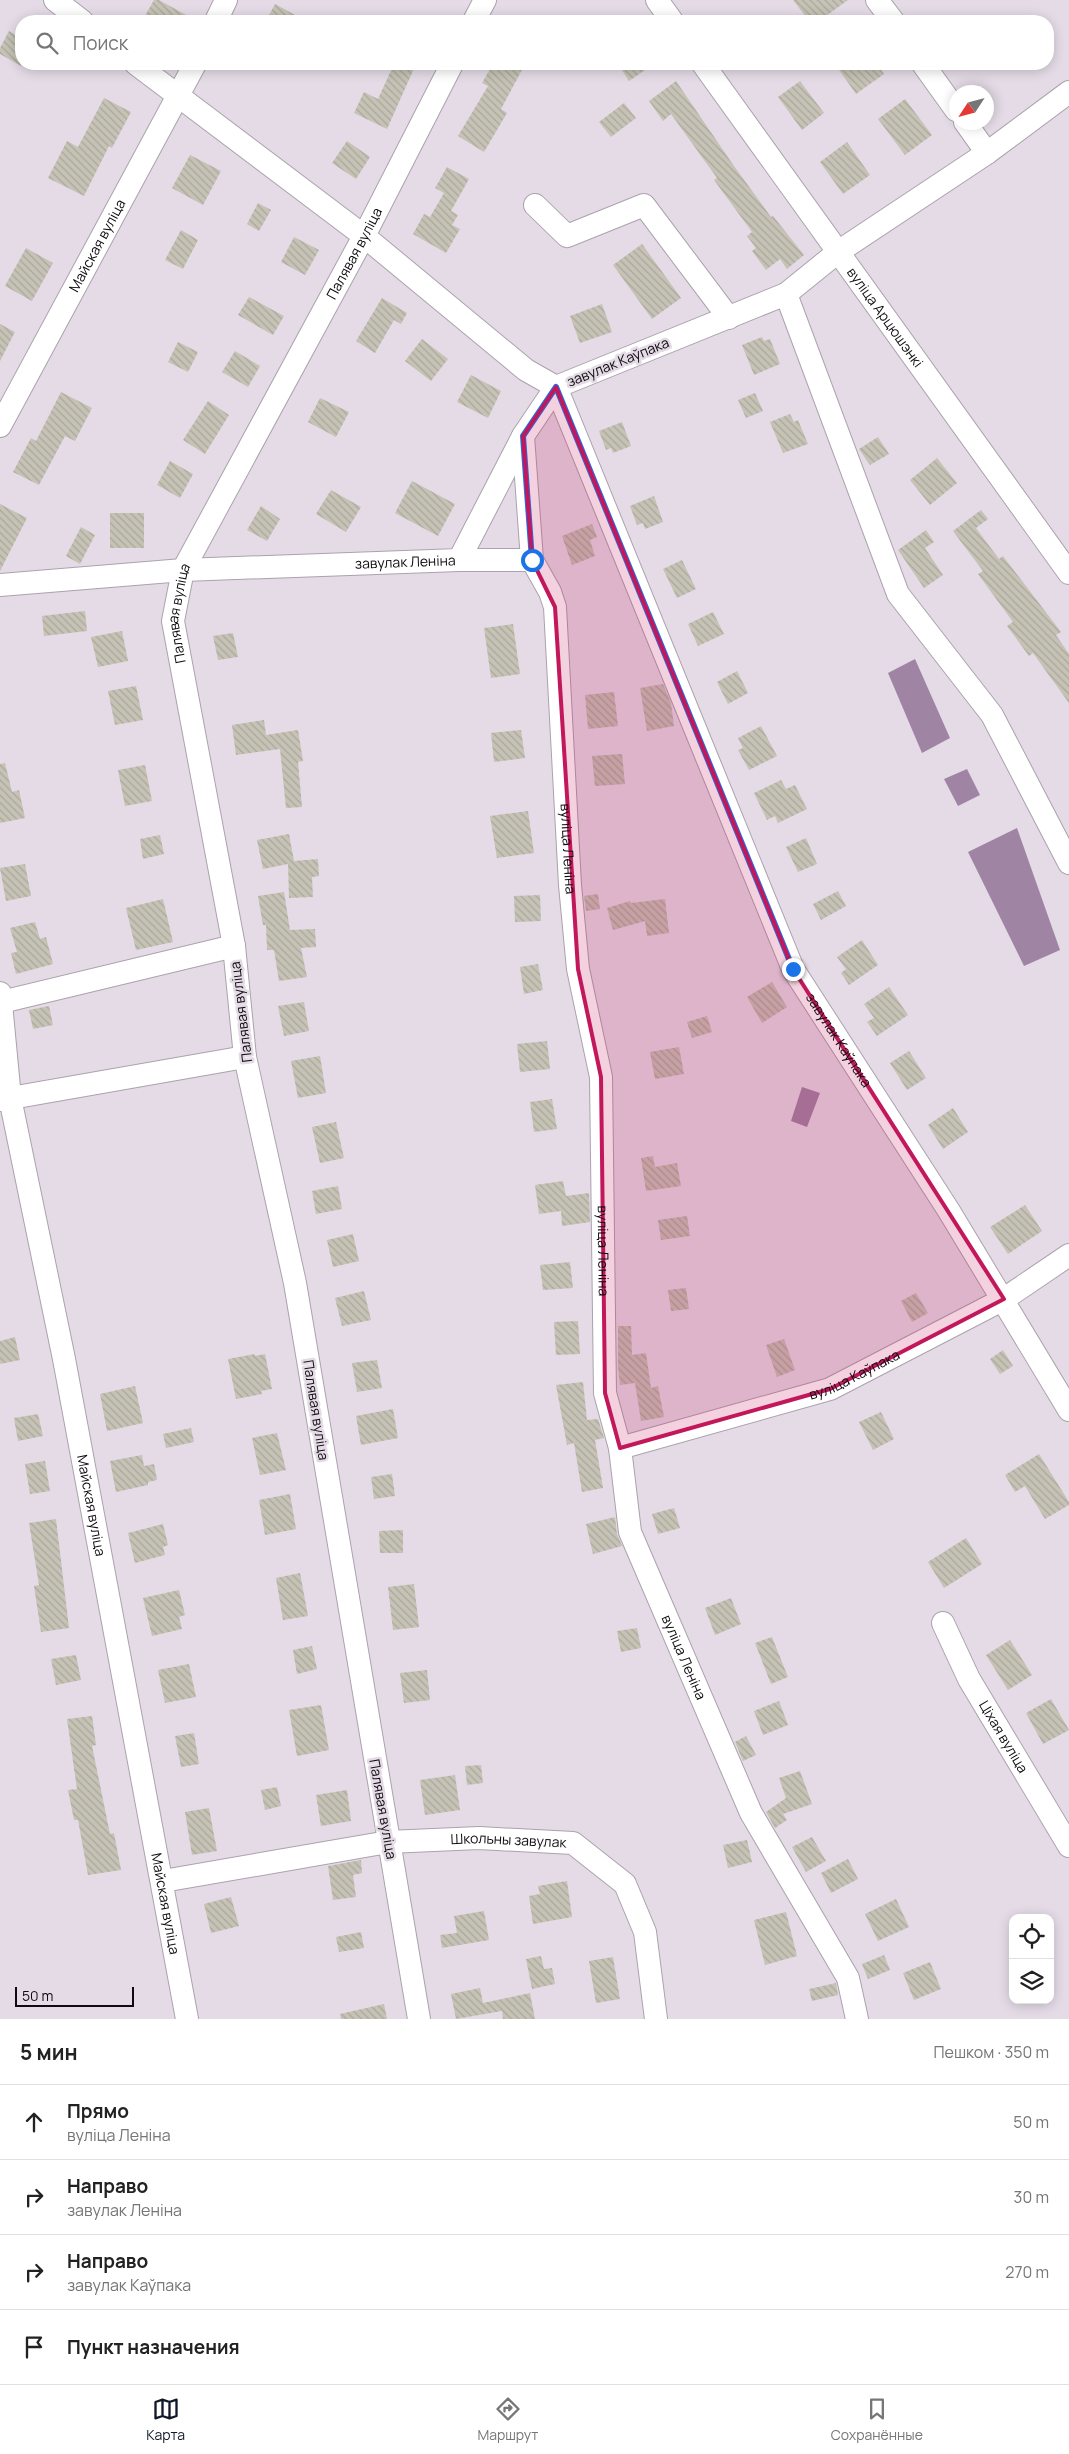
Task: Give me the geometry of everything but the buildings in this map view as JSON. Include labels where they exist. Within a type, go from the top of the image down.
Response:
[{"type":"street","points":[[55,0],[74,15]]},
{"type":"street","points":[[219,15],[226,0]]},
{"type":"street","points":[[477,15],[485,0]]},
{"type":"street","points":[[657,0],[668,15]]},
{"type":"street","points":[[878,0],[889,15]]},
{"type":"street","points":[[144,70],[364,236],[526,370],[556,387]]},
{"type":"street","name":"Майская вуліца","points":[[0,426],[192,70]]},
{"type":"street","name":"Палявая вуліца","points":[[419,2019],[295,1282],[245,1057],[234,946],[173,621],[183,570],[364,236],[449,70]]},
{"type":"street","name":"вуліца Арцюшэнкі","points":[[707,70],[1069,573]]},
{"type":"street","points":[[927,70],[949,100]]},
{"type":"street","name":"завулак Каўпака","points":[[1069,92],[987,153],[838,252],[786,294],[556,387],[793,969],[1004,1299],[1069,1410]]},
{"type":"street","points":[[971,130],[987,153]]},
{"type":"street","points":[[536,205],[567,236],[644,206],[729,318]]},
{"type":"street","points":[[786,294],[898,594],[992,715],[1069,863]]},
{"type":"street","name":"завулак Леніна","points":[[0,585],[183,570],[459,560],[523,436],[556,387]]},
{"type":"street","name":"вуліца Леніна","points":[[523,436],[532,560],[550,592],[555,607],[570,885],[578,969],[601,1077],[606,1393],[620,1448],[630,1532],[751,1813],[848,1978],[857,2019]]},
{"type":"street","points":[[459,560],[532,560]]},
{"type":"street","points":[[1,998],[234,946]]},
{"type":"street","name":"Майская вуліца","points":[[1,998],[5,1099],[64,1359],[163,1881],[186,2019]]},
{"type":"street","points":[[5,1099],[245,1057]]},
{"type":"street","name":"вуліца Каўпака","points":[[620,1448],[830,1390],[1004,1299],[1069,1255]]},
{"type":"street","name":"Ціхая вуліца","points":[[943,1623],[970,1679],[1069,1846]]},
{"type":"street","name":"Школьны завулак","points":[[163,1881],[388,1842],[479,1838],[573,1843],[625,1884],[645,1932],[656,2019]]},
{"type":"highlighted area","points":[[556,387],[793,969],[1004,1299],[830,1389],[620,1448],[605,1393],[601,1077],[578,969],[555,607],[532,560],[523,436]]},
{"type":"shaded area","points":[[915,659],[950,738],[922,753],[888,673]]},
{"type":"shaded area","points":[[967,769],[980,795],[958,806],[944,779]]},
{"type":"shaded area","points":[[1017,828],[1060,950],[1024,966],[968,852]]},
{"type":"shaded area","points":[[802,1087],[820,1093],[807,1127],[791,1121]]},
{"type":"route","points":[[532,560],[523,436],[556,387],[793,969]]}]
